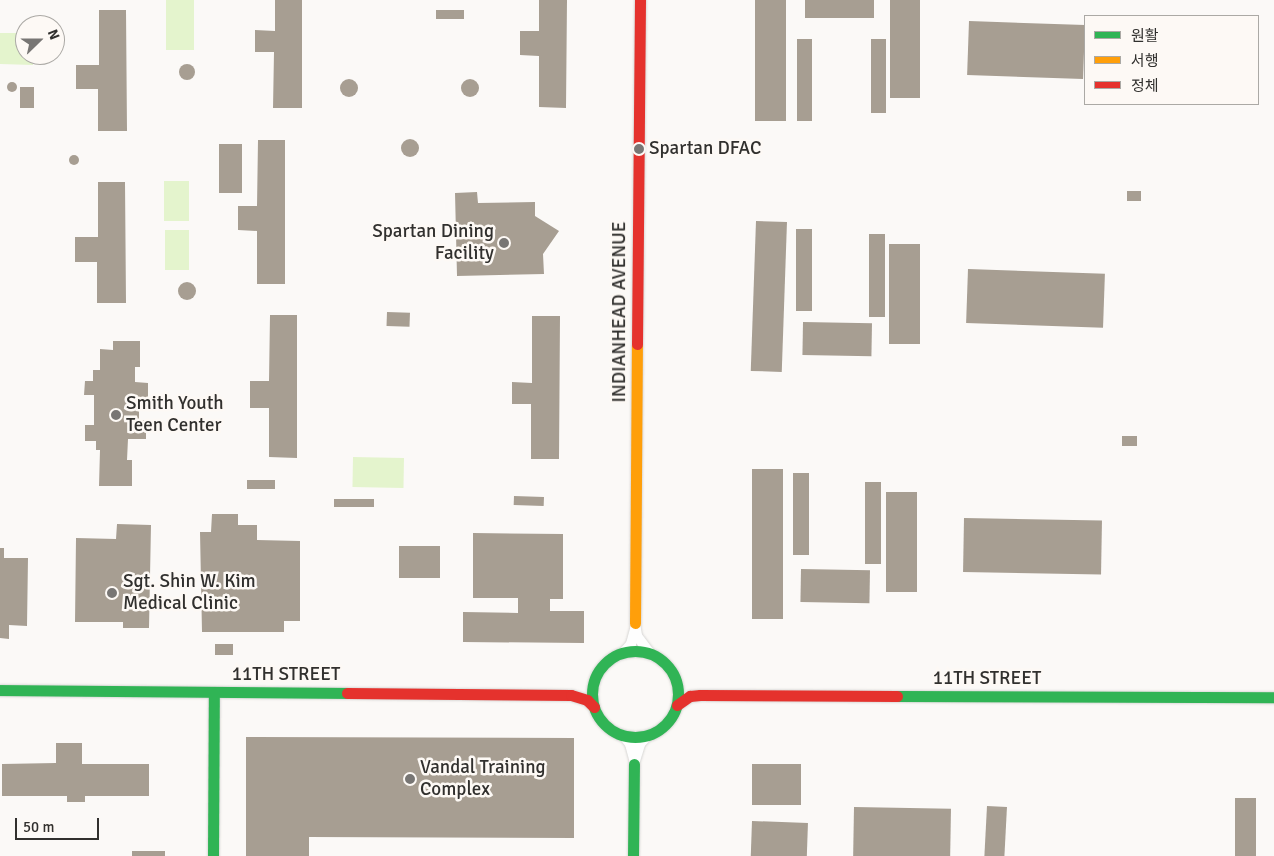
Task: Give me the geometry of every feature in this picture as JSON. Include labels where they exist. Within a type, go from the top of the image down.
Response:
[{"type":"main road","name":"INDIANHEAD AVENUE","points":[[635,623],[640,0]]},
{"type":"main road","points":[[571,695],[580,692],[593,681],[604,663],[624,652],[636,650],[649,652],[668,665],[683,689],[700,695]]},
{"type":"main road","points":[[593,681],[594,707]]},
{"type":"main road","points":[[677,682],[677,705]]},
{"type":"main road","name":"11TH STREET","points":[[0,690],[571,695]]},
{"type":"main road","points":[[213,856],[214,692]]},
{"type":"main road","points":[[571,695],[587,700],[594,707],[605,725],[623,736],[635,737],[648,735],[665,725],[677,705],[690,696],[700,695]]},
{"type":"main road","name":"11TH STREET","points":[[700,695],[1274,697]]},
{"type":"main road","points":[[634,764],[634,856]]},
{"type":"street","points":[[624,652],[631,644],[635,623]]},
{"type":"street","points":[[635,623],[641,644],[649,652]]},
{"type":"street","points":[[634,764],[640,744],[648,735]]},
{"type":"street","points":[[623,736],[633,750],[634,764]]},
{"type":"green space","points":[[166,0],[194,0],[194,50],[166,50]]},
{"type":"green space","points":[[0,33],[15,33],[15,64],[0,64]]},
{"type":"green space","points":[[164,181],[189,181],[189,221],[164,221]]},
{"type":"green space","points":[[165,230],[189,230],[189,270],[165,270]]},
{"type":"green space","points":[[353,457],[404,458],[403,488],[352,487]]},
{"type":"building","points":[[275,0],[302,0],[302,108],[273,108],[274,52],[255,52],[255,30],[275,31]]},
{"type":"building","points":[[539,0],[567,0],[566,108],[539,107],[539,56],[520,55],[520,31],[539,31]]},
{"type":"building","points":[[755,0],[786,0],[786,121],[755,121]]},
{"type":"building","points":[[805,0],[874,0],[874,18],[805,18]]},
{"type":"building","points":[[890,0],[920,0],[920,98],[890,98]]},
{"type":"building","points":[[99,10],[126,10],[127,131],[98,131],[98,89],[76,89],[76,65],[99,65]]},
{"type":"building","points":[[436,10],[464,10],[464,19],[436,19]]},
{"type":"building","points":[[969,21],[1084,25],[1083,79],[967,75]]},
{"type":"building","points":[[797,39],[812,39],[812,121],[797,121]]},
{"type":"building","points":[[871,39],[886,39],[886,113],[871,113]]},
{"type":"building","points":[[184,64],[190,64],[195,69],[193,78],[184,80],[179,75],[179,69]]},
{"type":"building","points":[[345,79],[353,79],[358,84],[356,95],[345,97],[340,92],[340,84]]},
{"type":"building","points":[[466,79],[474,79],[479,84],[477,95],[466,97],[461,92],[461,84]]},
{"type":"building","points":[[10,82],[14,82],[17,87],[16,91],[10,92],[7,89],[7,85]]},
{"type":"building","points":[[20,87],[34,87],[34,108],[20,108]]},
{"type":"building","points":[[406,139],[414,139],[419,144],[417,155],[406,157],[401,152],[401,144]]},
{"type":"building","points":[[258,140],[285,140],[285,284],[257,284],[257,231],[238,230],[238,206],[257,206]]},
{"type":"building","points":[[219,144],[242,144],[242,193],[219,193]]},
{"type":"building","points":[[72,155],[76,155],[79,160],[78,164],[72,165],[69,162],[69,158]]},
{"type":"building","points":[[98,182],[125,182],[126,303],[97,303],[97,262],[75,262],[75,237],[98,237]]},
{"type":"building","points":[[1127,191],[1141,191],[1141,201],[1127,201]]},
{"type":"building","name":"Spartan Dining Facility","points":[[477,192],[478,203],[535,202],[535,216],[559,231],[543,254],[544,274],[457,276],[455,193]]},
{"type":"building","points":[[756,221],[787,222],[782,372],[751,371]]},
{"type":"building","points":[[796,229],[812,229],[812,311],[796,311]]},
{"type":"building","points":[[869,234],[885,234],[885,317],[869,317]]},
{"type":"building","points":[[889,244],[920,244],[920,344],[889,344]]},
{"type":"building","points":[[968,269],[1105,274],[1103,328],[966,323]]},
{"type":"building","points":[[183,282],[191,282],[196,287],[194,298],[183,300],[178,295],[178,287]]},
{"type":"building","points":[[387,312],[410,313],[409,327],[387,326]]},
{"type":"building","points":[[270,315],[297,315],[297,458],[269,457],[269,408],[250,408],[250,381],[269,381]]},
{"type":"building","points":[[532,316],[560,316],[559,459],[531,459],[531,404],[512,404],[512,382],[532,383]]},
{"type":"building","points":[[803,322],[872,323],[871,356],[802,355]]},
{"type":"building","name":"Smith Youth Teen Center","points":[[113,341],[140,341],[140,367],[135,367],[135,382],[148,383],[148,405],[139,405],[139,420],[146,420],[146,439],[128,439],[127,460],[132,460],[132,486],[99,486],[100,450],[96,450],[96,441],[85,441],[85,425],[94,425],[94,395],[84,395],[85,381],[93,381],[93,370],[100,370],[100,349],[113,350]]},
{"type":"building","points":[[1122,436],[1137,436],[1137,446],[1122,446]]},
{"type":"building","points":[[752,469],[783,469],[783,619],[752,619]]},
{"type":"building","points":[[793,473],[809,473],[809,555],[793,555]]},
{"type":"building","points":[[247,480],[275,480],[275,489],[247,489]]},
{"type":"building","points":[[865,482],[881,482],[881,564],[865,564]]},
{"type":"building","points":[[886,492],[917,492],[917,592],[886,592]]},
{"type":"building","points":[[514,496],[544,497],[544,506],[514,505]]},
{"type":"building","points":[[334,499],[374,499],[374,507],[334,507]]},
{"type":"building","points":[[212,514],[238,514],[238,525],[257,525],[257,540],[300,541],[300,621],[284,621],[284,632],[202,632],[200,532],[211,532]]},
{"type":"building","points":[[964,518],[1102,520],[1101,574],[963,572]]},
{"type":"building","name":"Sgt. Shin W. Kim Medical Clinic","points":[[117,524],[151,525],[149,628],[123,628],[123,622],[75,622],[76,538],[116,539]]},
{"type":"building","points":[[473,533],[563,534],[563,599],[550,599],[550,611],[584,611],[584,643],[463,642],[463,612],[518,613],[518,598],[473,598]]},
{"type":"building","points":[[399,546],[440,546],[440,578],[399,578]]},
{"type":"building","points":[[0,548],[4,548],[4,558],[28,558],[27,626],[9,625],[9,639],[0,638]]},
{"type":"building","points":[[801,569],[870,570],[869,603],[800,602]]},
{"type":"building","points":[[215,644],[233,644],[233,655],[215,655]]},
{"type":"building","name":"Vandal Training Complex","points":[[246,737],[574,738],[574,838],[309,837],[309,856],[246,856]]},
{"type":"building","points":[[56,743],[82,743],[82,764],[149,764],[149,796],[85,796],[85,802],[67,802],[67,796],[2,796],[2,764],[56,763]]},
{"type":"building","points":[[752,764],[801,764],[801,805],[752,805]]},
{"type":"building","points":[[1235,798],[1256,798],[1256,856],[1235,856]]},
{"type":"building","points":[[987,806],[1007,807],[1004,856],[984,856]]},
{"type":"building","points":[[854,807],[951,809],[950,856],[853,856]]},
{"type":"building","points":[[752,821],[808,823],[807,856],[751,856]]},
{"type":"building","points":[[132,851],[165,851],[165,856],[132,856]]},
{"type":"traffic: fast","points":[[627,651],[643,651],[652,654],[666,663],[675,677],[678,694],[675,711],[666,725],[652,734],[643,737],[627,737],[611,730],[599,718],[592,702],[592,686],[599,670],[611,658],[627,651]]},
{"type":"traffic: fast","points":[[0,690],[347,693]]},
{"type":"traffic: fast","points":[[213,856],[214,692]]},
{"type":"traffic: fast","points":[[897,696],[1274,697]]},
{"type":"traffic: fast","points":[[633,856],[634,764]]},
{"type":"traffic: slow","points":[[635,623],[637,344]]},
{"type":"traffic: jam","points":[[637,344],[640,0]]},
{"type":"traffic: jam","points":[[347,693],[571,695],[587,700],[594,707]]},
{"type":"traffic: jam","points":[[677,705],[690,696],[700,695],[897,696]]},
{"type":"place","name":"Spartan DFAC","points":[[639,149]]},
{"type":"place","name":"Spartan Dining Facility","points":[[504,243]]},
{"type":"place","name":"Smith Youth Teen Center","points":[[116,415]]},
{"type":"place","name":"Sgt. Shin W. Kim Medical Clinic","points":[[112,593]]},
{"type":"place","name":"Vandal Training Complex","points":[[410,779]]}]
